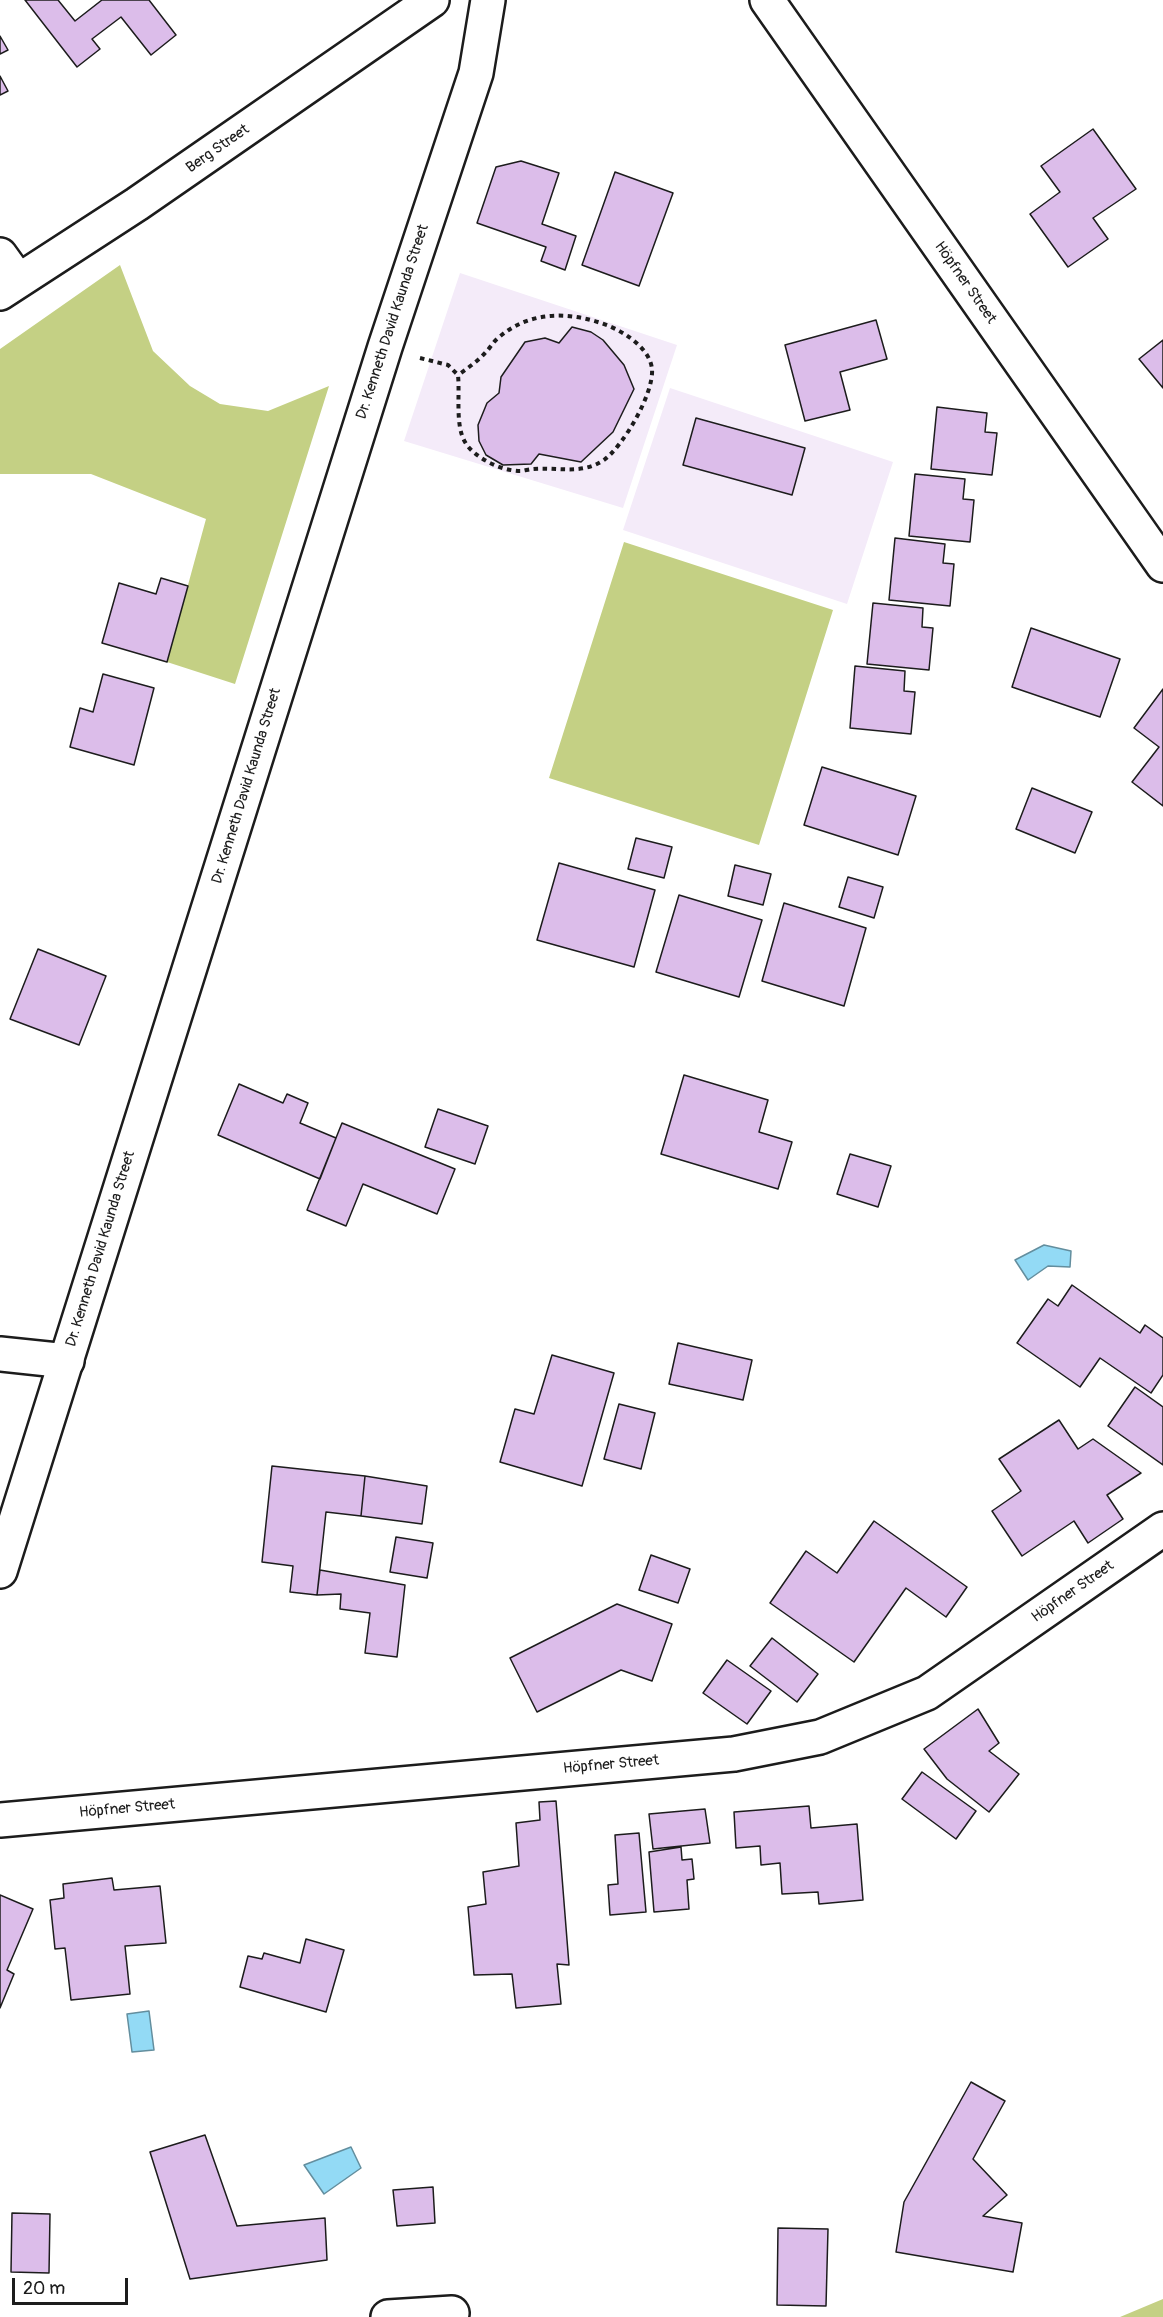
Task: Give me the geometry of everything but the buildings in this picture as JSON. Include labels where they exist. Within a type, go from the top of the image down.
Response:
[{"type":"street","name":"Berg Street","points":[[6,276],[137,204],[432,0]]},
{"type":"street","name":"Dr. Kenneth David Kaunda Street","points":[[0,1571],[385,347],[476,73],[488,0]]},
{"type":"street","name":"Höpfner Street","points":[[767,0],[1163,565]]},
{"type":"street","points":[[0,1354],[67,1361]]},
{"type":"street","name":"Höpfner Street","points":[[0,1820],[734,1754],[820,1737],[927,1693],[1163,1529]]},
{"type":"street","points":[[388,2317],[452,2313]]},
{"type":"path","points":[[385,347],[448,365],[458,375],[460,419],[464,441],[473,453],[503,467],[520,471],[576,470],[590,468],[604,460],[620,445],[640,407],[652,370],[640,348],[617,329],[559,314],[522,322],[496,339],[487,351],[458,375]]},
{"type":"shaded area","points":[[460,273],[677,345],[623,508],[404,441]]},
{"type":"shaded area","points":[[670,388],[893,462],[847,604],[623,530]]},
{"type":"green space","points":[[120,265],[153,351],[190,386],[220,404],[268,411],[329,386],[235,684],[167,662],[206,519],[91,474],[0,474],[0,349]]},
{"type":"green space","points":[[624,542],[833,610],[759,845],[549,778]]},
{"type":"green space","points":[[1163,2299],[1163,2317],[1120,2317]]},
{"type":"water","points":[[1044,1245],[1071,1251],[1070,1267],[1048,1266],[1028,1280],[1015,1260]]},
{"type":"water","points":[[149,2011],[154,2050],[132,2052],[127,2014]]},
{"type":"water","points":[[351,2147],[361,2168],[324,2194],[304,2165]]}]
